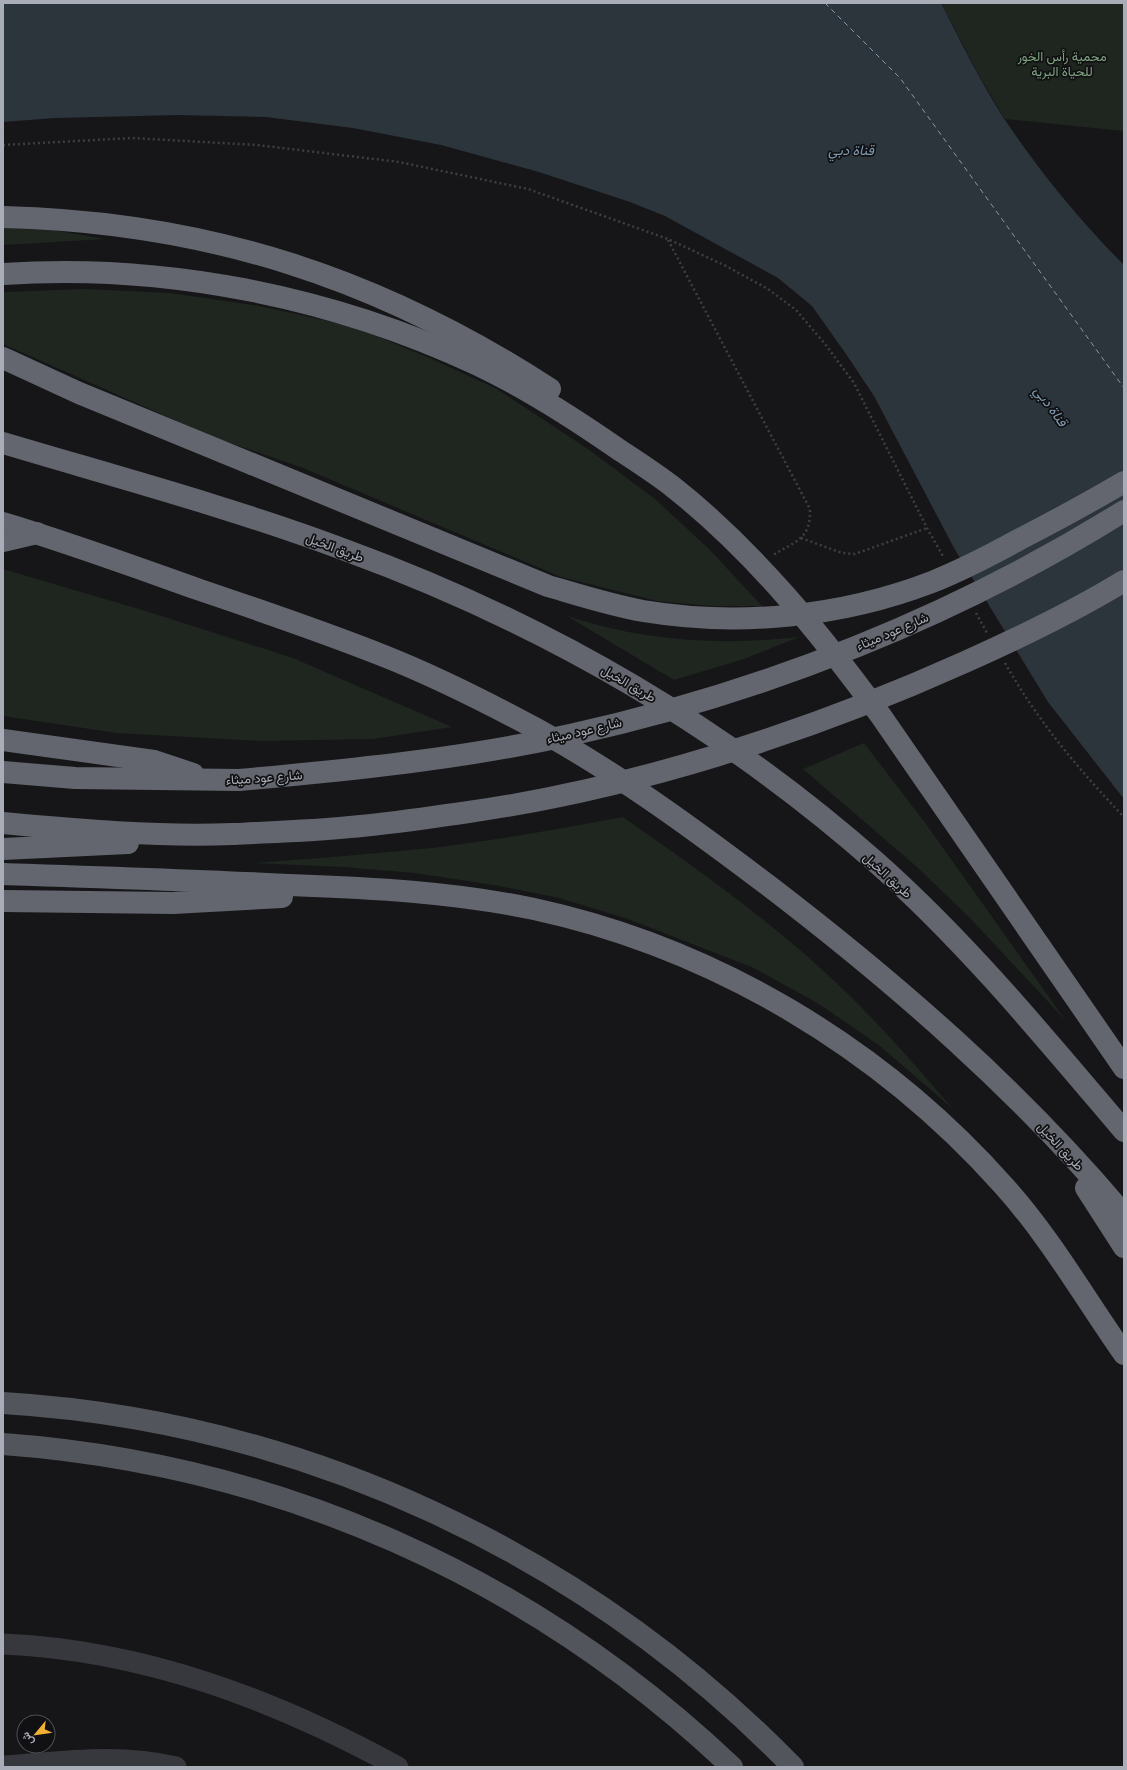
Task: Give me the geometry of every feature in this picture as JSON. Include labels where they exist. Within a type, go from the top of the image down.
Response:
[{"type":"highway","points":[[3,216],[117,224],[181,235],[256,253],[312,270],[370,292],[429,319],[483,348],[583,409],[640,449],[652,460],[672,486]]},
{"type":"highway","points":[[3,274],[95,272],[166,278],[236,288],[306,304],[364,320],[421,340],[477,365],[530,393],[582,424],[672,486],[714,523],[757,566],[801,613],[842,663],[1124,1068]]},
{"type":"highway","points":[[3,358],[79,393],[548,586],[595,600],[643,611],[692,617],[740,618],[789,616],[838,609],[885,597],[932,582],[977,562],[1087,504],[1124,482]]},
{"type":"highway","points":[[3,372],[79,393]]},
{"type":"highway","name":"طريق الخيل","points":[[3,443],[257,520],[352,552],[423,581],[505,618],[588,660],[664,703],[738,753],[809,806],[877,864],[942,925],[1004,990],[1124,1131]]},
{"type":"highway","name":"شارع عود ميثاء","points":[[3,772],[75,778],[240,780],[349,770],[459,755],[569,735],[677,708],[783,674],[887,634],[988,588],[1086,535],[1124,511]]},
{"type":"highway","name":"طريق الخيل","points":[[3,523],[37,533],[309,627],[388,657],[513,716],[604,768],[691,827],[822,926],[874,969],[979,1063],[1064,1148],[1124,1215]]},
{"type":"highway","points":[[3,541],[37,533]]},
{"type":"highway","points":[[3,849],[93,846],[210,835],[349,828],[464,813],[578,791],[691,763],[802,728],[910,687],[1016,639],[1124,581]]},
{"type":"highway","points":[[3,740],[154,761],[207,780]]},
{"type":"highway","points":[[3,823],[210,835]]},
{"type":"highway","points":[[3,874],[342,887],[422,892],[495,902],[577,920],[658,946],[735,980],[803,1018],[845,1045],[912,1096],[974,1154],[1025,1211],[1067,1266],[1124,1354]]},
{"type":"highway","points":[[3,901],[173,903],[302,895],[342,887]]},
{"type":"highway","points":[[1064,1148],[1087,1190],[1124,1247]]},
{"type":"main road","points":[[3,1403],[101,1413],[194,1430],[243,1442],[340,1473],[434,1512],[526,1559],[614,1615],[698,1679],[737,1713],[793,1767]]},
{"type":"main road","points":[[3,1444],[85,1453],[189,1472],[289,1500],[386,1537],[470,1578],[531,1612],[578,1642],[645,1691],[732,1767]]},
{"type":"lane","points":[[3,1644],[72,1650],[122,1659],[172,1671],[214,1684],[269,1704],[364,1748],[398,1767]]},
{"type":"lane","points":[[3,1766],[123,1759],[146,1761],[176,1767]]},
{"type":"path","points":[[3,145],[140,139],[257,145],[399,162],[528,189],[668,239],[732,269],[768,289],[796,310],[825,344],[854,383],[927,528],[946,562]]},
{"type":"path","points":[[668,239],[810,509],[808,530],[800,538],[757,566]]},
{"type":"path","points":[[800,538],[842,553],[855,554],[927,528]]},
{"type":"path","points":[[973,608],[989,635]]},
{"type":"path","points":[[1004,662],[1019,688],[1050,732],[1074,762],[1124,817]]},
{"type":"green space","name":"محمية رأس الخور للحياة البرية","points":[[941,3],[1124,3],[1124,131],[1005,119],[981,79]]},
{"type":"green space","points":[[3,227],[36,227],[105,239],[3,245]]},
{"type":"green space","points":[[86,289],[171,293],[259,306],[352,326],[432,359],[497,389],[588,449],[655,499],[710,550],[762,606],[710,606],[657,601],[561,577],[303,468],[213,437],[3,344],[3,292]]},
{"type":"green space","points":[[3,569],[149,612],[293,658],[452,727],[373,739],[259,741],[117,733],[3,716]]},
{"type":"green space","points":[[567,616],[624,631],[682,639],[740,641],[799,637],[744,659],[674,680]]},
{"type":"green space","points":[[864,743],[926,824],[1066,1021],[970,918],[917,867],[803,769]]},
{"type":"green space","points":[[623,817],[765,921],[819,967],[887,1034],[953,1109],[880,1046],[819,1004],[754,968],[628,919],[559,898],[494,885],[415,873],[343,867],[254,863],[372,854],[464,844]]},
{"type":"water","name":"قناة دبي","points":[[3,3],[941,3],[988,92],[1018,139],[1046,177],[1076,213],[1124,265],[1124,799],[1048,702],[954,548],[874,396],[812,306],[778,278],[665,216],[630,202],[539,172],[441,145],[353,128],[266,117],[179,115],[55,118],[3,122]]},
{"type":"ferry route","points":[[825,3],[900,78],[1124,388]]}]
